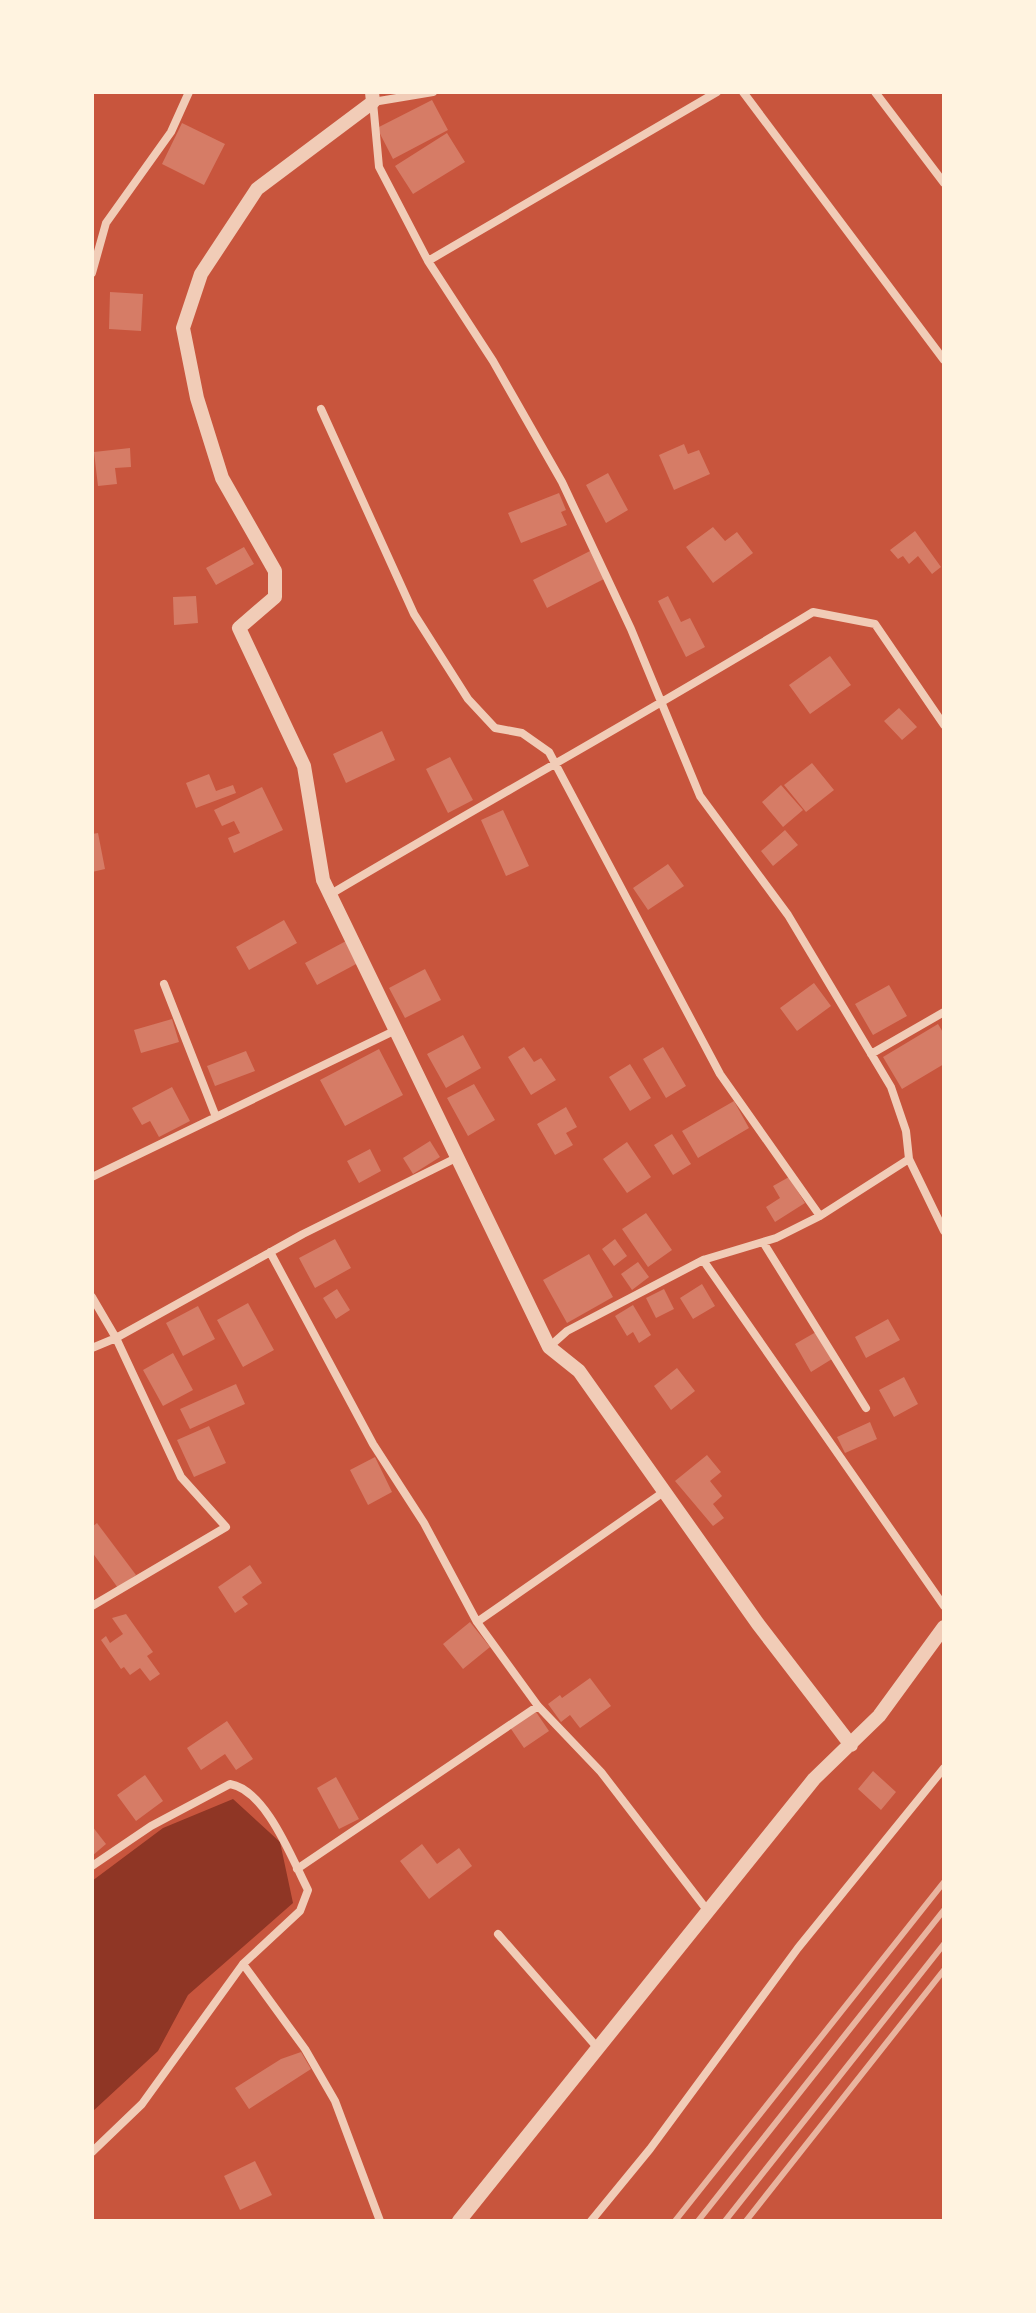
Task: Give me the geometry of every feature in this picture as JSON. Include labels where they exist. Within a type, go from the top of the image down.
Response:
[{"type":"street","points":[[92,273],[106,223],[171,132],[189,92]]},
{"type":"street","points":[[433,92],[372,97],[257,189],[201,274],[183,328],[197,398],[222,478],[275,571],[275,597],[239,628],[304,766],[323,880],[549,1347],[579,1371],[758,1624],[851,1745]]},
{"type":"street","points":[[428,261],[717,92]]},
{"type":"street","points":[[743,92],[944,360]]},
{"type":"street","points":[[875,92],[944,183]]},
{"type":"street","points":[[372,97],[379,167],[428,261],[493,361],[562,482],[631,629],[700,796],[788,915],[891,1087],[906,1131],[909,1159],[944,1231]]},
{"type":"street","points":[[321,409],[414,614],[468,699],[495,728],[522,733],[549,752],[720,1074],[820,1216]]},
{"type":"street","points":[[331,894],[554,762],[661,705],[813,612],[875,624],[944,725]]},
{"type":"street","points":[[936,711],[944,705]]},
{"type":"street","points":[[164,984],[216,1117]]},
{"type":"street","points":[[871,1054],[944,1012]]},
{"type":"street","points":[[92,1177],[396,1030]]},
{"type":"street","points":[[92,1348],[116,1338],[270,1252],[458,1157]]},
{"type":"street","points":[[549,1347],[567,1331],[703,1260],[763,1242],[820,1216],[909,1159]]},
{"type":"street","points":[[763,1242],[866,1408]]},
{"type":"street","points":[[270,1252],[373,1444],[424,1523],[477,1622],[538,1706],[601,1772],[707,1910]]},
{"type":"street","points":[[703,1260],[944,1606]]},
{"type":"street","points":[[92,1297],[116,1338],[181,1477],[226,1527],[92,1606]]},
{"type":"street","points":[[477,1622],[665,1491]]},
{"type":"street","points":[[459,2221],[596,2046],[814,1779],[879,1716],[944,1627]]},
{"type":"street","points":[[297,1869],[538,1706]]},
{"type":"street","points":[[591,2221],[650,2149],[798,1948],[944,1768]]},
{"type":"street","points":[[92,1866],[151,1826],[230,1784],[241,1786],[260,1801],[308,1890],[306,1900],[291,1920],[243,1964],[142,2104],[92,2152]]},
{"type":"street","points":[[498,1934],[596,2046]]},
{"type":"street","points":[[243,1964],[305,2049],[335,2101],[380,2221]]},
{"type":"shaded area","points":[[233,1799],[280,1842],[293,1903],[188,1995],[158,2051],[92,2112],[92,1881],[163,1828]]},
{"type":"building","points":[[432,100],[448,130],[393,159],[377,128]]},
{"type":"building","points":[[182,123],[225,144],[204,185],[162,164]]},
{"type":"building","points":[[447,133],[465,162],[413,194],[395,166]]},
{"type":"building","points":[[110,292],[143,294],[141,331],[109,329]]},
{"type":"building","points":[[684,444],[688,454],[699,450],[710,474],[674,490],[659,455]]},
{"type":"building","points":[[130,448],[131,467],[115,468],[117,484],[98,486],[94,452]]},
{"type":"building","points":[[608,473],[628,510],[606,523],[586,485]]},
{"type":"building","points":[[559,493],[566,510],[561,512],[567,525],[521,543],[508,513]]},
{"type":"building","points":[[713,527],[725,541],[737,532],[753,553],[713,583],[686,547]]},
{"type":"building","points":[[915,531],[941,567],[932,574],[918,556],[909,564],[903,556],[898,559],[890,550]]},
{"type":"building","points":[[244,547],[254,564],[216,585],[206,568]]},
{"type":"building","points":[[590,551],[604,579],[547,608],[533,580]]},
{"type":"building","points":[[196,596],[198,623],[174,625],[173,597]]},
{"type":"building","points":[[668,596],[681,622],[690,618],[705,647],[686,657],[658,601]]},
{"type":"building","points":[[830,656],[851,685],[810,714],[789,685]]},
{"type":"building","points":[[899,708],[917,727],[902,740],[884,721]]},
{"type":"building","points":[[382,731],[395,760],[346,783],[333,754]]},
{"type":"building","points":[[450,757],[473,800],[448,813],[426,769]]},
{"type":"building","points":[[812,763],[834,790],[806,812],[784,785]]},
{"type":"building","points":[[209,774],[216,791],[233,785],[236,793],[196,808],[186,783]]},
{"type":"building","points":[[781,785],[803,810],[783,827],[762,802]]},
{"type":"building","points":[[262,787],[283,830],[234,853],[228,838],[240,833],[234,821],[222,826],[214,810]]},
{"type":"building","points":[[503,810],[529,866],[506,876],[481,820]]},
{"type":"building","points":[[785,830],[798,845],[773,866],[761,851]]},
{"type":"building","points":[[98,833],[105,869],[92,872],[92,834]]},
{"type":"building","points":[[668,864],[684,886],[648,910],[633,888]]},
{"type":"building","points":[[284,920],[297,943],[249,970],[236,947]]},
{"type":"building","points":[[346,941],[358,963],[317,985],[305,963]]},
{"type":"building","points":[[425,969],[441,1000],[405,1018],[389,988]]},
{"type":"building","points":[[814,983],[831,1006],[797,1031],[780,1008]]},
{"type":"building","points":[[889,985],[907,1016],[873,1035],[855,1004]]},
{"type":"building","points":[[172,1019],[179,1042],[141,1053],[134,1030]]},
{"type":"building","points":[[938,1024],[944,1034],[944,1064],[902,1089],[883,1057]]},
{"type":"building","points":[[463,1035],[481,1068],[446,1088],[427,1054]]},
{"type":"building","points":[[524,1047],[534,1062],[541,1058],[556,1080],[531,1095],[508,1057]]},
{"type":"building","points":[[663,1047],[686,1086],[666,1098],[643,1059]]},
{"type":"building","points":[[379,1049],[403,1095],[345,1126],[320,1080]]},
{"type":"building","points":[[246,1051],[255,1071],[215,1086],[207,1066]]},
{"type":"building","points":[[630,1064],[651,1098],[630,1111],[609,1077]]},
{"type":"building","points":[[474,1084],[495,1120],[468,1136],[447,1098]]},
{"type":"building","points":[[172,1087],[190,1121],[159,1137],[150,1121],[142,1125],[132,1108]]},
{"type":"building","points":[[734,1101],[749,1128],[698,1158],[682,1131]]},
{"type":"building","points":[[566,1107],[577,1127],[566,1133],[573,1145],[555,1155],[537,1124]]},
{"type":"building","points":[[672,1134],[691,1164],[673,1175],[654,1145]]},
{"type":"building","points":[[430,1141],[440,1157],[413,1174],[403,1158]]},
{"type":"building","points":[[627,1142],[651,1177],[627,1193],[603,1159]]},
{"type":"building","points":[[370,1149],[381,1171],[359,1183],[347,1161]]},
{"type":"building","points":[[789,1177],[805,1203],[775,1222],[766,1207],[780,1198],[773,1186]]},
{"type":"building","points":[[646,1213],[672,1250],[648,1267],[622,1229]]},
{"type":"building","points":[[335,1239],[351,1268],[315,1288],[299,1258]]},
{"type":"building","points":[[615,1239],[627,1256],[614,1266],[602,1249]]},
{"type":"building","points":[[589,1254],[613,1297],[567,1323],[543,1280]]},
{"type":"building","points":[[638,1262],[649,1277],[632,1290],[621,1274]]},
{"type":"building","points":[[702,1284],[715,1306],[693,1319],[680,1298]]},
{"type":"building","points":[[337,1289],[350,1310],[336,1319],[323,1298]]},
{"type":"building","points":[[664,1289],[674,1309],[656,1318],[646,1298]]},
{"type":"building","points":[[248,1303],[274,1350],[243,1367],[217,1320]]},
{"type":"building","points":[[633,1305],[651,1335],[639,1343],[633,1332],[627,1336],[615,1316]]},
{"type":"building","points":[[198,1306],[215,1339],[183,1356],[166,1323]]},
{"type":"building","points":[[888,1319],[900,1340],[866,1358],[855,1337]]},
{"type":"building","points":[[816,1332],[832,1359],[811,1372],[795,1344]]},
{"type":"building","points":[[173,1353],[193,1390],[163,1406],[143,1370]]},
{"type":"building","points":[[677,1368],[695,1391],[671,1410],[654,1386]]},
{"type":"building","points":[[904,1377],[918,1404],[894,1417],[879,1390]]},
{"type":"building","points":[[236,1384],[245,1404],[190,1429],[180,1409]]},
{"type":"building","points":[[870,1422],[877,1439],[845,1453],[837,1437]]},
{"type":"building","points":[[209,1426],[226,1463],[194,1477],[177,1440]]},
{"type":"building","points":[[707,1455],[721,1472],[710,1481],[722,1496],[713,1504],[724,1518],[713,1526],[675,1481]]},
{"type":"building","points":[[375,1457],[392,1492],[368,1505],[350,1470]]},
{"type":"building","points":[[97,1523],[136,1575],[118,1588],[92,1552],[92,1527]]},
{"type":"building","points":[[250,1565],[262,1583],[242,1597],[248,1604],[235,1613],[218,1587]]},
{"type":"building","points":[[126,1614],[153,1652],[147,1656],[160,1674],[150,1681],[140,1668],[130,1675],[124,1667],[121,1669],[101,1640],[106,1636],[110,1643],[123,1634],[112,1618]]},
{"type":"building","points":[[470,1622],[490,1647],[463,1669],[443,1644]]},
{"type":"building","points":[[590,1678],[611,1706],[580,1728],[570,1715],[561,1722],[548,1704]]},
{"type":"building","points":[[534,1709],[549,1731],[524,1748],[509,1726]]},
{"type":"building","points":[[227,1721],[253,1759],[236,1770],[225,1754],[201,1770],[187,1748]]},
{"type":"building","points":[[873,1771],[896,1792],[881,1810],[858,1789]]},
{"type":"building","points":[[145,1775],[163,1801],[136,1821],[117,1795]]},
{"type":"building","points":[[336,1777],[359,1819],[339,1829],[317,1788]]},
{"type":"building","points":[[92,1826],[106,1844],[92,1856]]},
{"type":"building","points":[[422,1844],[437,1864],[459,1848],[472,1866],[429,1899],[400,1861]]},
{"type":"building","points":[[301,2052],[311,2069],[249,2109],[235,2088],[281,2059]]},
{"type":"building","points":[[255,2161],[272,2195],[240,2210],[224,2176]]},
{"type":"railway","points":[[675,2221],[944,1882]]},
{"type":"railway","points":[[698,2221],[944,1910]]},
{"type":"railway","points":[[725,2221],[944,1944]]},
{"type":"railway","points":[[746,2221],[944,1970]]}]
